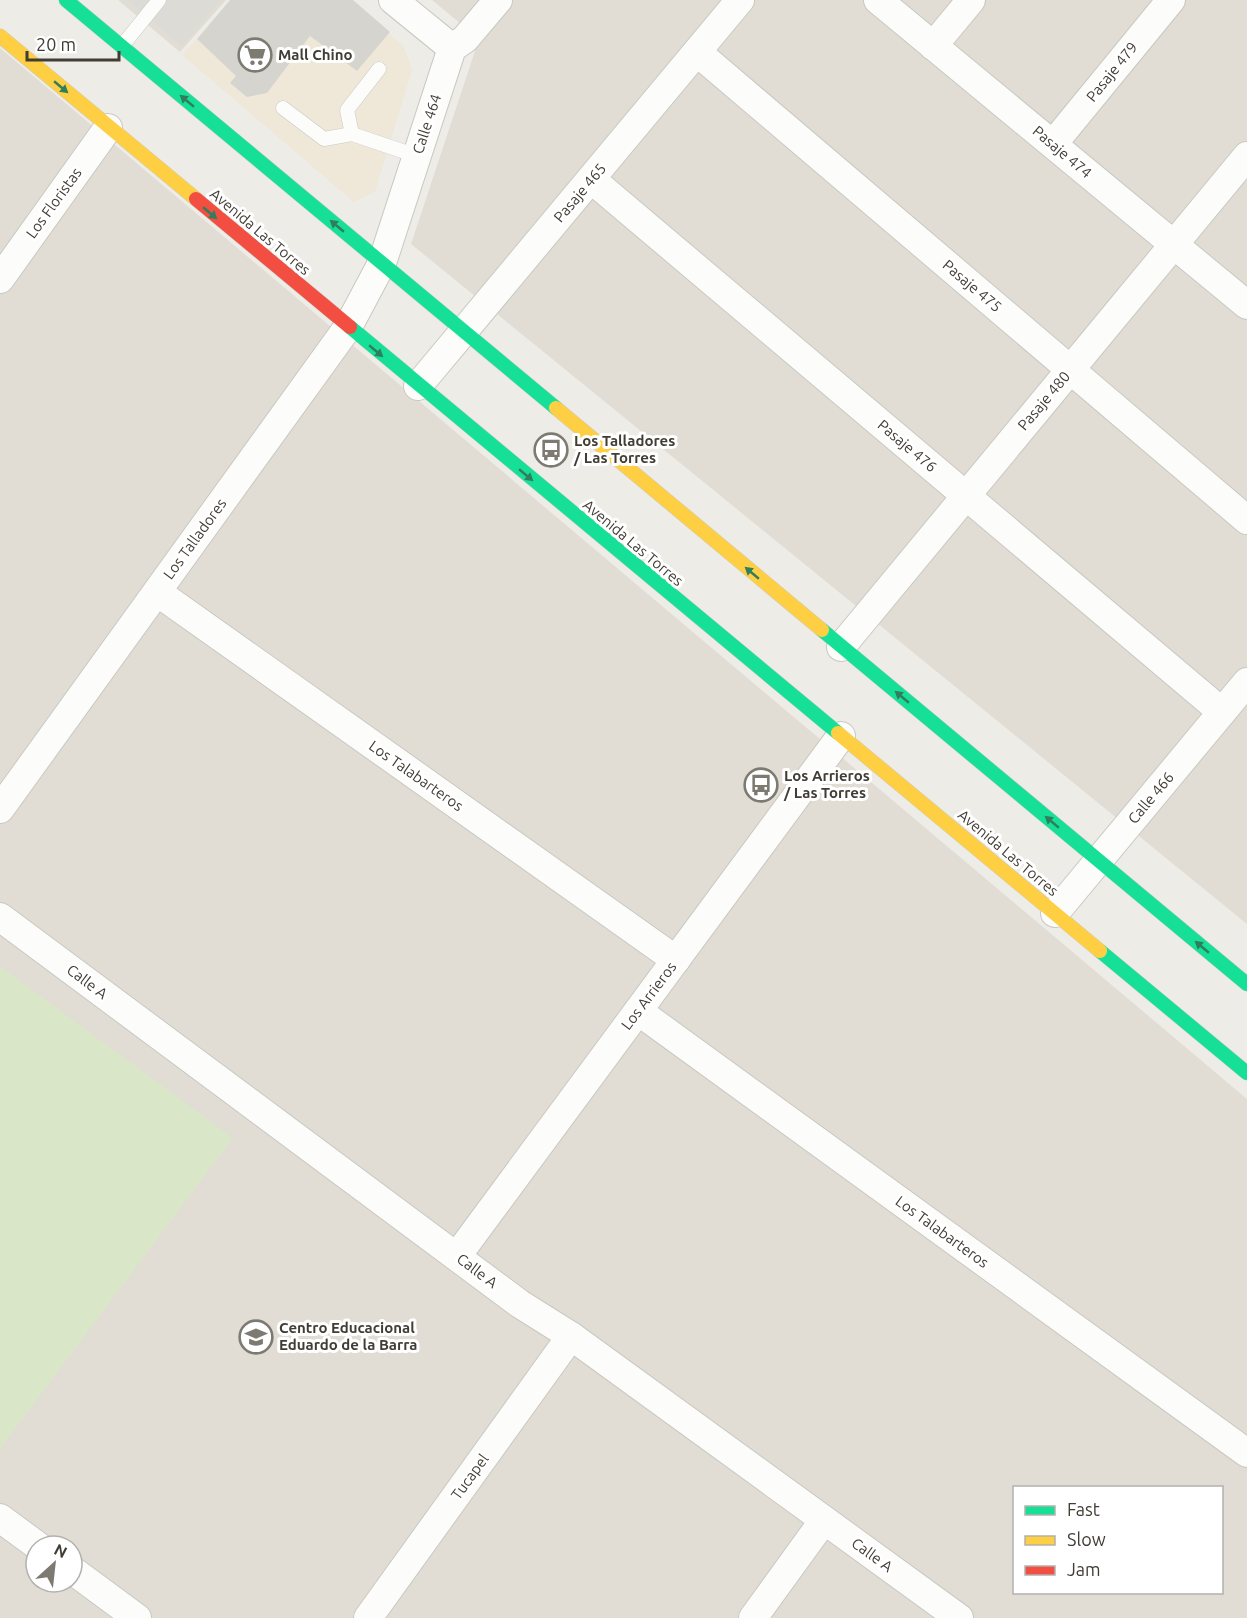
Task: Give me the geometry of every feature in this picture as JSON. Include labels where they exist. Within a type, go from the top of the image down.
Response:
[{"type":"main road","points":[[66,0],[1247,984]]},
{"type":"main road","name":"Avenida Las Torres","points":[[0,36],[418,386],[1247,1073]]},
{"type":"street","points":[[393,0],[452,48],[470,33],[498,0]]},
{"type":"street","name":"Pasaje 465","points":[[418,386],[740,0]]},
{"type":"street","name":"Pasaje 474","points":[[878,0],[1247,305]]},
{"type":"street","points":[[933,46],[971,0]]},
{"type":"street","name":"Pasaje 479","points":[[1053,144],[1171,0]]},
{"type":"street","name":"Calle 464","points":[[382,263],[452,48]]},
{"type":"street","name":"Pasaje 475","points":[[697,52],[1247,520]]},
{"type":"street","name":"Los Floristas","points":[[0,279],[108,128]]},
{"type":"street","name":"Pasaje 480","points":[[841,647],[1247,156]]},
{"type":"street","name":"Pasaje 476","points":[[591,179],[1222,712]]},
{"type":"street","name":"Los Talladores","points":[[0,809],[348,327],[382,263]]},
{"type":"street","name":"Los Talabarteros","points":[[157,592],[676,960]]},
{"type":"street","name":"Calle 466","points":[[1055,913],[1247,682]]},
{"type":"street","name":"Los Arrieros","points":[[457,1256],[841,736]]},
{"type":"street","name":"Calle A","points":[[0,917],[520,1304],[571,1336],[959,1618]]},
{"type":"street","name":"Los Talabarteros","points":[[638,1011],[1247,1453]]},
{"type":"street","name":"Tucapel","points":[[368,1618],[571,1336]]},
{"type":"street","points":[[0,1518],[24,1536]]},
{"type":"street","points":[[753,1618],[824,1520]]},
{"type":"street","points":[[84,1579],[137,1618]]},
{"type":"lane","points":[[122,46],[159,0]]},
{"type":"lane","points":[[352,134],[347,110],[379,69]]},
{"type":"lane","points":[[283,108],[324,139],[352,134],[417,156]]},
{"type":"shaded area","points":[[118,0],[226,0],[180,52]]},
{"type":"shaded area","points":[[127,0],[221,0],[182,46]]},
{"type":"shaded area","points":[[353,0],[404,47],[412,70],[375,192],[354,202],[182,55],[197,39]]},
{"type":"shaded area","points":[[432,0],[1247,0],[1247,924],[411,244],[479,39]]},
{"type":"shaded area","points":[[0,48],[1247,1099],[1247,1618],[0,1618]]},
{"type":"green space","points":[[0,966],[233,1138],[0,1449]]},
{"type":"building","name":"Mall Chino","points":[[230,0],[353,0],[390,32],[357,71],[310,36],[267,93],[247,97],[230,83],[236,76],[197,39]]},
{"type":"traffic: fast","points":[[66,0],[556,408]]},
{"type":"traffic: fast","points":[[350,327],[838,733]]},
{"type":"traffic: fast","points":[[822,630],[1247,984]]},
{"type":"traffic: fast","points":[[1100,951],[1247,1073]]},
{"type":"traffic: slow","points":[[0,36],[196,199]]},
{"type":"traffic: slow","points":[[556,408],[822,630]]},
{"type":"traffic: slow","points":[[838,733],[1100,951]]},
{"type":"traffic: jam","points":[[196,199],[350,327]]},
{"type":"place","name":"Mall Chino","points":[[255,55]]},
{"type":"place","name":"Los Talladores / Las Torres","points":[[551,450]]},
{"type":"place","name":"Los Arrieros / Las Torres","points":[[761,785]]},
{"type":"place","name":"Centro Educacional Eduardo de la Barra","points":[[256,1337]]}]
